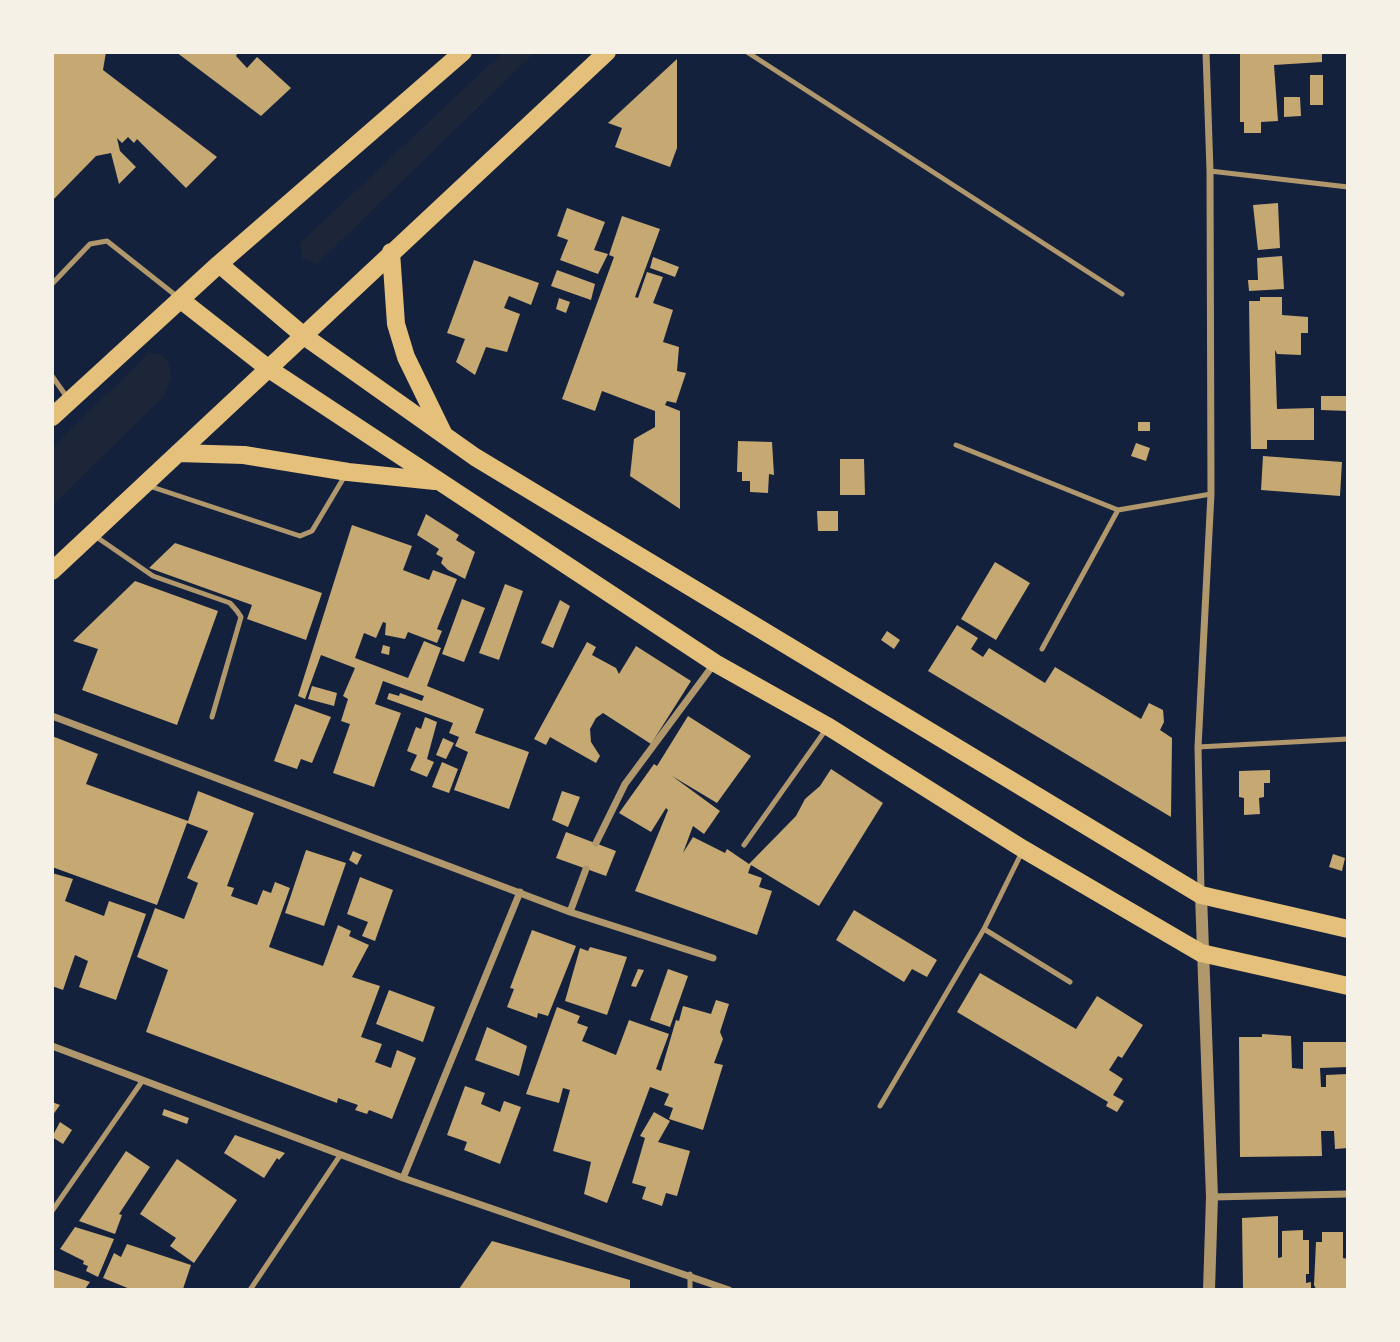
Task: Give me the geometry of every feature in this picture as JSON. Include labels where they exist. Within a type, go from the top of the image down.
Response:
[{"type":"main road","points":[[52,417],[219,264],[463,52]]},
{"type":"main road","points":[[52,571],[607,52]]},
{"type":"main road","points":[[391,252],[397,324],[406,357],[446,438]]},
{"type":"main road","points":[[219,264],[304,336],[446,438],[1201,895],[1348,929]]},
{"type":"main road","points":[[181,300],[269,369],[715,663],[828,727],[1023,849],[1202,953],[1348,986]]},
{"type":"main road","points":[[178,453],[244,455],[348,472],[438,481]]},
{"type":"street","points":[[1206,52],[1210,171],[1211,494],[1198,747],[1202,953],[1212,1198],[1209,1290]]},
{"type":"street","points":[[596,844],[625,784],[715,663]]},
{"type":"street","points":[[52,716],[570,912],[713,958]]},
{"type":"street","points":[[570,912],[586,869]]},
{"type":"street","points":[[403,1178],[520,892]]},
{"type":"street","points":[[52,1046],[403,1178],[690,1274],[729,1290]]},
{"type":"street","points":[[1212,1198],[1348,1194]]},
{"type":"lane","points":[[747,52],[1122,294]]},
{"type":"lane","points":[[1210,171],[1348,187]]},
{"type":"lane","points":[[52,284],[89,244],[107,241],[181,300]]},
{"type":"lane","points":[[52,376],[70,401]]},
{"type":"lane","points":[[957,445],[1118,510],[1211,494]]},
{"type":"lane","points":[[144,485],[300,536],[312,531],[348,472]]},
{"type":"lane","points":[[1042,649],[1118,510]]},
{"type":"lane","points":[[92,534],[153,576],[230,603],[241,617],[212,717]]},
{"type":"lane","points":[[744,845],[828,727]]},
{"type":"lane","points":[[1198,747],[1348,739]]},
{"type":"lane","points":[[880,1106],[984,929],[1023,849]]},
{"type":"lane","points":[[984,929],[1070,982]]},
{"type":"lane","points":[[52,1211],[143,1080]]},
{"type":"lane","points":[[250,1290],[341,1154]]},
{"type":"lane","points":[[690,1274],[690,1290]]},
{"type":"shaded area","points":[[503,52],[534,53],[317,264],[302,258],[300,243]]},
{"type":"shaded area","points":[[149,353],[160,354],[169,362],[171,377],[165,395],[53,505],[53,447]]},
{"type":"building","points":[[52,52],[106,52],[103,70],[217,157],[186,188],[137,139],[134,143],[128,137],[122,143],[117,138],[120,151],[136,167],[119,184],[111,153],[96,156],[52,201]]},
{"type":"building","points":[[176,52],[238,52],[236,56],[247,68],[257,57],[291,88],[261,116]]},
{"type":"building","points":[[1240,52],[1322,52],[1322,62],[1274,65],[1278,121],[1261,122],[1261,133],[1244,133],[1244,122],[1240,122]]},
{"type":"building","points":[[677,59],[677,148],[670,167],[615,147],[622,128],[608,123]]},
{"type":"building","points":[[1310,75],[1323,75],[1323,105],[1310,105]]},
{"type":"building","points":[[1284,97],[1300,97],[1301,116],[1284,117]]},
{"type":"building","points":[[1278,203],[1280,248],[1258,250],[1253,205]]},
{"type":"building","points":[[567,208],[605,222],[594,250],[608,254],[598,274],[560,260],[568,240],[557,236]]},
{"type":"building","points":[[622,216],[660,229],[635,297],[638,298],[647,272],[663,277],[653,303],[673,310],[663,342],[679,347],[677,371],[686,373],[676,403],[667,401],[665,405],[680,411],[680,509],[630,476],[634,439],[655,427],[655,411],[602,391],[595,411],[562,399],[614,257],[609,255]]},
{"type":"building","points":[[1282,256],[1284,289],[1249,291],[1248,280],[1258,280],[1257,258]]},
{"type":"building","points":[[653,257],[679,267],[675,277],[650,268]]},
{"type":"building","points":[[474,260],[539,283],[531,305],[509,296],[504,308],[520,314],[507,352],[486,347],[475,375],[456,362],[465,339],[447,333]]},
{"type":"building","points":[[557,270],[595,284],[591,300],[551,286]]},
{"type":"building","points":[[1260,297],[1282,297],[1282,315],[1308,317],[1308,333],[1301,333],[1301,355],[1277,354],[1275,350],[1277,409],[1314,408],[1314,440],[1267,440],[1267,449],[1251,449],[1249,301],[1260,301]]},
{"type":"building","points":[[559,298],[570,302],[566,313],[556,309]]},
{"type":"building","points":[[1321,396],[1348,396],[1348,411],[1321,410]]},
{"type":"building","points":[[1138,422],[1150,422],[1150,431],[1138,431]]},
{"type":"building","points":[[738,441],[772,442],[774,475],[769,474],[768,493],[750,492],[750,481],[742,481],[742,472],[737,472]]},
{"type":"building","points":[[1136,443],[1150,448],[1146,461],[1131,456]]},
{"type":"building","points":[[1263,456],[1342,462],[1340,496],[1261,490]]},
{"type":"building","points":[[840,459],[864,459],[865,495],[840,495]]},
{"type":"building","points":[[817,511],[838,511],[838,531],[818,531]]},
{"type":"building","points":[[426,514],[459,535],[456,540],[475,552],[465,579],[448,570],[441,563],[443,558],[436,554],[439,549],[417,535]]},
{"type":"building","points":[[352,525],[412,546],[403,570],[429,580],[433,570],[457,579],[437,629],[442,631],[437,643],[408,632],[405,639],[385,635],[386,623],[383,622],[376,638],[364,633],[355,658],[408,678],[424,641],[441,648],[427,686],[484,709],[475,733],[529,752],[509,809],[454,790],[468,752],[455,746],[459,737],[449,733],[453,723],[387,699],[389,693],[399,696],[400,693],[422,701],[424,696],[383,681],[375,704],[401,713],[374,787],[333,773],[350,724],[341,721],[348,699],[343,696],[355,668],[321,655],[305,699],[298,696]]},
{"type":"building","points":[[175,543],[322,593],[306,640],[247,619],[252,605],[149,568]]},
{"type":"building","points":[[995,562],[1030,583],[996,640],[961,619]]},
{"type":"building","points":[[135,581],[218,611],[177,725],[82,690],[98,649],[73,641]]},
{"type":"building","points":[[505,584],[523,591],[499,660],[479,653]]},
{"type":"building","points":[[462,599],[485,608],[464,662],[442,654]]},
{"type":"building","points":[[560,600],[570,606],[553,648],[541,643]]},
{"type":"building","points":[[957,625],[978,638],[971,649],[983,657],[989,648],[1045,683],[1055,667],[1141,719],[1149,703],[1163,710],[1164,722],[1160,730],[1172,738],[1171,817],[928,671]]},
{"type":"building","points":[[887,631],[900,640],[894,649],[881,640]]},
{"type":"building","points":[[587,642],[596,647],[592,655],[616,668],[619,674],[636,646],[691,681],[651,744],[603,713],[596,718],[590,729],[591,742],[600,756],[596,763],[550,737],[546,745],[534,739]]},
{"type":"building","points":[[383,645],[390,647],[389,655],[381,653]]},
{"type":"building","points":[[312,686],[337,693],[334,706],[308,699]]},
{"type":"building","points":[[295,704],[331,717],[312,763],[301,759],[297,769],[274,761]]},
{"type":"building","points":[[688,716],[751,756],[717,803],[672,776],[720,811],[704,834],[693,826],[683,853],[693,837],[725,853],[727,849],[749,864],[796,816],[805,799],[820,786],[831,769],[883,803],[819,906],[751,865],[748,873],[762,878],[759,887],[772,891],[757,935],[635,891],[668,810],[666,808],[651,832],[619,813],[654,764],[657,766]]},
{"type":"building","points":[[425,717],[437,722],[427,759],[434,762],[427,777],[410,770],[417,755],[407,751],[416,727],[421,729]]},
{"type":"building","points":[[52,736],[98,754],[86,784],[188,821],[198,791],[254,813],[227,886],[234,888],[231,896],[257,905],[263,890],[271,893],[275,882],[290,888],[269,947],[323,966],[338,925],[351,931],[349,936],[369,945],[352,977],[380,986],[361,1037],[382,1044],[375,1062],[391,1068],[397,1050],[416,1058],[392,1119],[369,1110],[367,1114],[355,1110],[358,1105],[338,1098],[337,1103],[146,1032],[168,970],[137,957],[155,908],[184,919],[198,883],[187,878],[208,831],[187,823],[157,905],[52,867]]},
{"type":"building","points":[[443,738],[454,743],[446,759],[436,755]]},
{"type":"building","points":[[442,762],[458,769],[449,793],[432,787]]},
{"type":"building","points":[[1270,770],[1270,783],[1264,783],[1264,797],[1259,798],[1260,814],[1244,815],[1244,798],[1239,797],[1239,771]]},
{"type":"building","points":[[562,791],[580,797],[568,827],[552,820]]},
{"type":"building","points":[[566,832],[616,851],[606,876],[556,858]]},
{"type":"building","points":[[306,850],[346,863],[324,926],[285,913]]},
{"type":"building","points":[[353,851],[362,855],[357,865],[349,860]]},
{"type":"building","points":[[1333,854],[1345,858],[1342,871],[1329,867]]},
{"type":"building","points":[[52,873],[73,879],[65,901],[104,916],[109,901],[146,914],[116,1000],[79,987],[88,961],[75,955],[63,990],[52,986]]},
{"type":"building","points":[[360,877],[393,890],[375,941],[362,936],[368,922],[347,914]]},
{"type":"building","points":[[854,910],[937,960],[927,977],[912,969],[904,982],[836,940]]},
{"type":"building","points":[[532,930],[576,946],[548,1016],[538,1013],[537,1018],[507,1007],[514,989],[510,988]]},
{"type":"building","points":[[590,947],[627,957],[607,1015],[565,1001],[580,948],[588,951]]},
{"type":"building","points":[[638,969],[644,970],[636,987],[631,986]]},
{"type":"building","points":[[668,969],[688,976],[670,1027],[650,1020]]},
{"type":"building","points":[[980,973],[1076,1029],[1097,996],[1143,1025],[1122,1058],[1118,1056],[1109,1070],[1123,1079],[1113,1095],[1124,1101],[1117,1112],[1106,1106],[1108,1102],[957,1012]]},
{"type":"building","points":[[389,990],[435,1007],[423,1042],[376,1024]]},
{"type":"building","points":[[716,1000],[729,1004],[720,1032],[723,1039],[714,1063],[723,1065],[703,1130],[669,1119],[673,1108],[664,1105],[669,1094],[650,1087],[607,1203],[584,1194],[591,1162],[553,1151],[570,1090],[563,1088],[559,1103],[526,1094],[557,1007],[580,1016],[577,1023],[588,1027],[582,1041],[616,1055],[629,1020],[669,1034],[656,1069],[661,1071],[676,1020],[679,1021],[683,1006],[711,1014]]},
{"type":"building","points":[[487,1027],[527,1046],[519,1076],[475,1060]]},
{"type":"building","points":[[1262,1034],[1291,1036],[1292,1068],[1303,1069],[1303,1042],[1348,1042],[1348,1067],[1320,1068],[1321,1087],[1326,1087],[1326,1075],[1348,1074],[1348,1148],[1335,1149],[1334,1131],[1321,1131],[1322,1156],[1240,1157],[1239,1037],[1262,1037]]},
{"type":"building","points":[[465,1086],[485,1093],[481,1104],[500,1112],[504,1101],[521,1107],[500,1164],[464,1150],[467,1142],[447,1135]]},
{"type":"building","points":[[52,1102],[60,1105],[52,1116]]},
{"type":"building","points":[[164,1109],[189,1118],[187,1124],[162,1115]]},
{"type":"building","points":[[654,1112],[670,1121],[658,1142],[690,1151],[677,1196],[666,1193],[662,1206],[642,1199],[646,1187],[632,1183],[645,1138],[640,1136]]},
{"type":"building","points":[[60,1122],[72,1130],[63,1144],[52,1137]]},
{"type":"building","points":[[235,1135],[285,1153],[279,1160],[277,1158],[264,1178],[224,1153]]},
{"type":"building","points":[[126,1151],[150,1167],[119,1214],[122,1215],[115,1234],[79,1221]]},
{"type":"building","points":[[177,1159],[237,1200],[194,1263],[170,1246],[176,1238],[140,1214]]},
{"type":"building","points":[[1278,1216],[1278,1258],[1282,1257],[1282,1231],[1303,1230],[1303,1240],[1309,1240],[1309,1274],[1306,1274],[1306,1283],[1311,1282],[1311,1289],[1243,1289],[1242,1218]]},
{"type":"building","points":[[75,1227],[114,1239],[98,1277],[86,1271],[88,1266],[83,1264],[84,1261],[60,1249]]},
{"type":"building","points":[[1322,1232],[1343,1232],[1343,1258],[1348,1259],[1348,1289],[1316,1289],[1314,1285],[1316,1242],[1322,1242]]},
{"type":"building","points":[[492,1241],[630,1280],[630,1289],[459,1289]]},
{"type":"building","points":[[127,1244],[191,1265],[183,1289],[130,1289],[103,1278],[114,1253],[121,1257]]},
{"type":"building","points":[[52,1269],[90,1282],[85,1289],[52,1289]]}]
